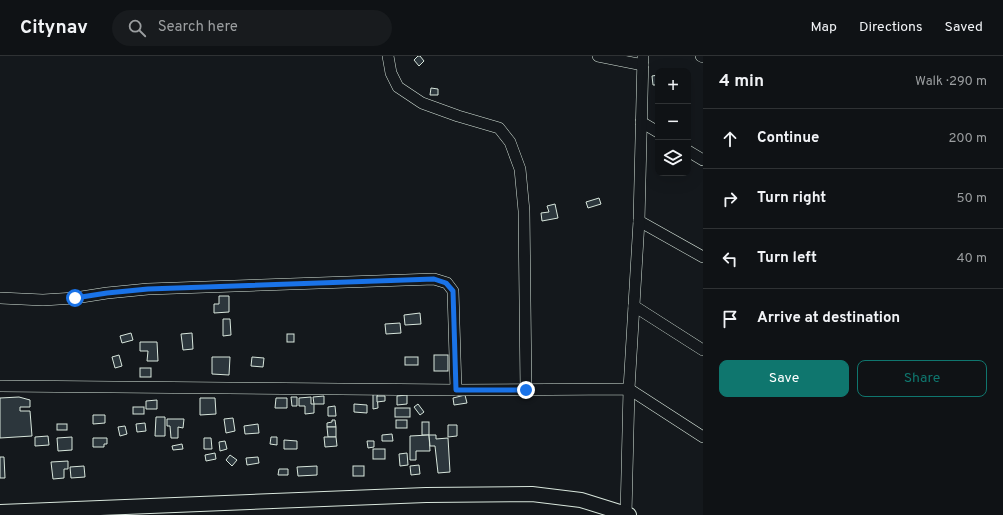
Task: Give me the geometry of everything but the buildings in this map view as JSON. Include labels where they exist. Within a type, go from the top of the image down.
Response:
[{"type":"street","points":[[388,56],[390,73],[398,87],[422,103],[458,116],[499,128],[510,142],[520,169],[524,211],[526,390]]},
{"type":"street","points":[[0,512],[74,512],[426,495],[532,494],[581,500],[627,514],[629,389],[639,220],[643,60],[598,56]]},
{"type":"street","points":[[641,122],[655,130]]},
{"type":"street","points":[[691,153],[703,160]]},
{"type":"street","points":[[639,220],[703,257]]},
{"type":"street","points":[[0,298],[43,300],[75,298],[148,289],[434,279],[446,283],[453,291],[456,390]]},
{"type":"street","points":[[634,306],[703,350]]},
{"type":"street","points":[[0,386],[456,390],[629,389],[703,437]]},
{"type":"route","points":[[75,298],[148,289],[434,279],[446,283],[453,291],[456,390],[526,390]]}]
